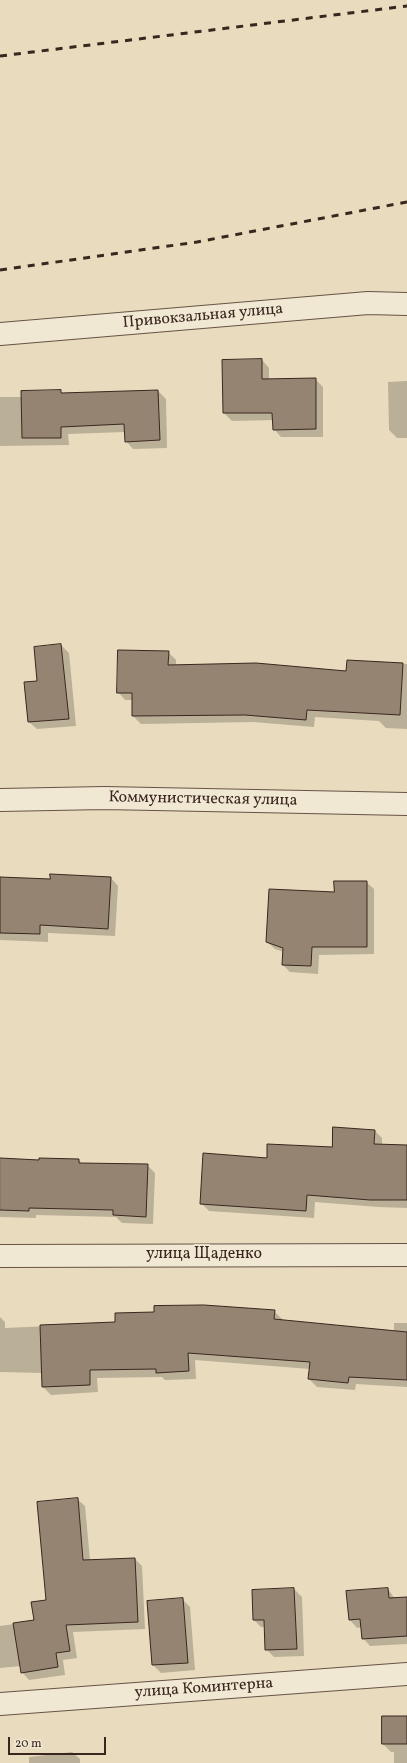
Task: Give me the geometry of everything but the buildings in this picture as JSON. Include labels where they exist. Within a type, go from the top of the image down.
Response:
[{"type":"street","name":"Привокзальная улица","points":[[0,334],[368,303],[407,304]]},
{"type":"street","name":"Коммунистическая улица","points":[[0,800],[104,798],[407,804]]},
{"type":"street","name":"улица Щаденко","points":[[0,1256],[407,1255]]},
{"type":"street","name":"улица Коминтерна","points":[[0,1704],[407,1674]]},
{"type":"railway","points":[[0,56],[407,6]]},
{"type":"railway","points":[[0,270],[197,242],[407,202]]}]
